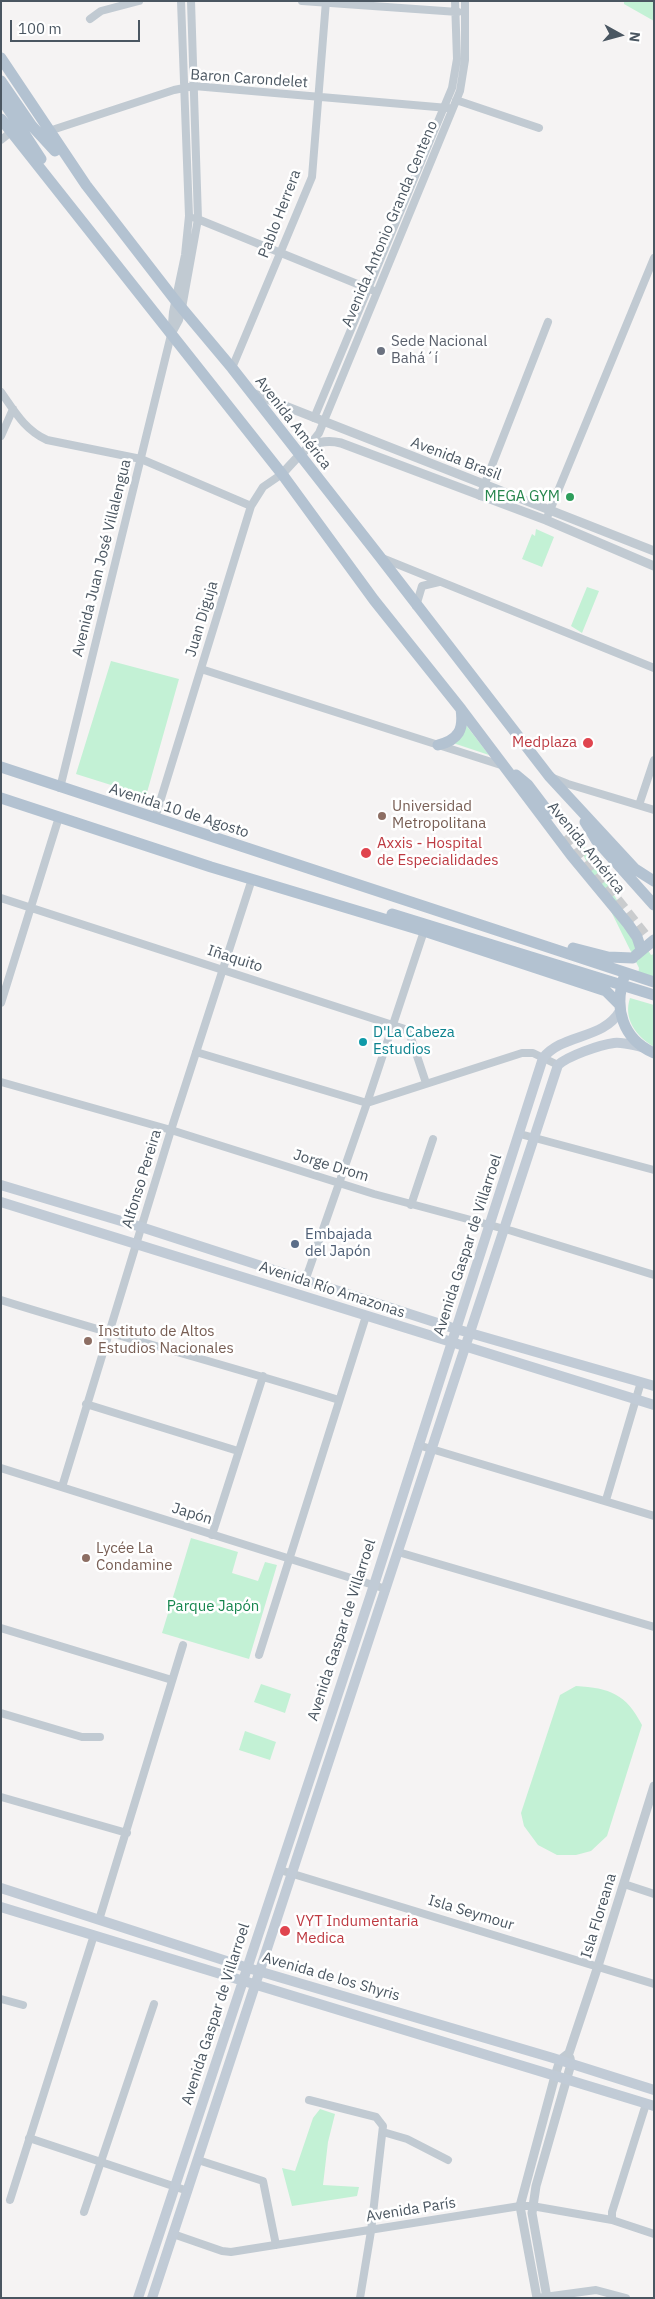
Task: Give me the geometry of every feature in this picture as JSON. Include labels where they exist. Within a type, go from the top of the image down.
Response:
[{"type":"main road","name":"Avenida América","points":[[1,58],[48,131],[86,185],[249,392],[303,452],[416,606],[549,776],[635,869],[654,881]]},
{"type":"main road","points":[[1,81],[22,129]]},
{"type":"main road","points":[[1,98],[22,129],[86,185]]},
{"type":"main road","points":[[1,119],[22,129]]},
{"type":"main road","name":"Avenida América","points":[[22,129],[68,202],[282,474],[374,600],[462,709],[572,855],[628,924],[637,937],[634,958]]},
{"type":"main road","points":[[438,745],[451,741],[460,733],[463,722],[462,709]]},
{"type":"main road","name":"Avenida América","points":[[505,766],[528,785],[566,836]]},
{"type":"main road","name":"Avenida 10 de Agosto","points":[[1,767],[654,982]]},
{"type":"main road","points":[[1,798],[252,879],[424,931],[606,991],[620,1004],[627,1031],[642,1047]]},
{"type":"main road","name":"Avenida América","points":[[571,799],[596,840],[654,905]]},
{"type":"main road","name":"Avenida 10 de Agosto","points":[[347,882],[374,884],[561,945],[608,957],[634,958]]},
{"type":"main road","points":[[336,905],[361,905],[424,922],[654,995]]},
{"type":"main road","points":[[543,1058],[555,1046],[609,1025],[620,1004],[634,958],[654,940]]},
{"type":"main road","points":[[558,1065],[564,1060],[607,1044],[622,1043],[642,1047],[654,1053]]},
{"type":"main road","name":"Avenida Gaspar de Villarroel","points":[[138,2298],[374,1585],[543,1058]]},
{"type":"main road","name":"Avenida Gaspar de Villarroel","points":[[152,2298],[558,1065]]},
{"type":"main road","name":"Avenida Río Amazonas","points":[[1,1185],[141,1227],[456,1329],[654,1386]]},
{"type":"main road","name":"Avenida Río Amazonas","points":[[1,1202],[451,1344],[654,1405]]},
{"type":"main road","points":[[327,1726],[340,1729]]},
{"type":"main road","name":"Avenida de los Shyris","points":[[1,1888],[260,1972],[560,2060],[654,2090]]},
{"type":"main road","name":"Avenida de los Shyris","points":[[1,1907],[650,2105]]},
{"type":"street","points":[[90,19],[101,11],[139,1]]},
{"type":"street","name":"Avenida Juan José Villalengua","points":[[178,304],[189,216],[181,1]]},
{"type":"street","name":"Avenida Juan José Villalengua","points":[[60,788],[198,219],[190,1]]},
{"type":"street","points":[[302,1],[465,12]]},
{"type":"street","name":"Avenida Antonio Granda Centeno","points":[[303,452],[319,433],[324,422],[372,290],[452,88],[457,59],[455,1]]},
{"type":"street","name":"Avenida Antonio Granda Centeno","points":[[314,418],[460,91],[465,60],[465,1]]},
{"type":"street","name":"Pablo Herrera","points":[[232,368],[312,177],[326,2]]},
{"type":"street","name":"Baron Carondelet","points":[[48,131],[194,86],[444,108],[455,104],[539,128]]},
{"type":"street","points":[[1,140],[22,129]]},
{"type":"street","points":[[189,216],[372,290]]},
{"type":"street","points":[[546,520],[654,258]]},
{"type":"street","points":[[480,496],[548,322]]},
{"type":"street","points":[[1,392],[28,430],[47,440],[141,459],[251,506]]},
{"type":"street","name":"Avenida Brasil","points":[[249,392],[654,551]]},
{"type":"street","points":[[1,436],[13,409]]},
{"type":"street","name":"Avenida Brasil","points":[[303,452],[321,441],[341,443],[546,520],[654,566]]},
{"type":"street","name":"Juan Diguja","points":[[155,818],[251,506],[263,487],[282,474],[303,452]]},
{"type":"street","points":[[380,556],[439,582],[654,668]]},
{"type":"street","points":[[416,606],[422,586],[439,582]]},
{"type":"street","points":[[201,669],[505,766]]},
{"type":"street","points":[[639,805],[654,760]]},
{"type":"street","points":[[549,776],[568,784],[654,810]]},
{"type":"street","points":[[1,1003],[3,991],[59,817]]},
{"type":"street","name":"Alfonso Pereira","points":[[62,1488],[86,1404],[171,1130],[252,879]]},
{"type":"street","name":"Iñaquito","points":[[1,898],[405,1029],[410,1035],[426,1083]]},
{"type":"street","points":[[305,1281],[368,1103],[424,931]]},
{"type":"street","points":[[196,1052],[368,1103],[522,1052],[533,1053],[558,1065]]},
{"type":"street","name":"Jorge Drom","points":[[1,1082],[171,1130],[411,1205],[503,1229],[654,1275]]},
{"type":"street","points":[[520,1134],[654,1170]]},
{"type":"street","points":[[411,1205],[433,1139]]},
{"type":"street","points":[[1,1300],[339,1400]]},
{"type":"street","points":[[259,1655],[288,1558],[366,1316]]},
{"type":"street","points":[[212,1535],[263,1376]]},
{"type":"street","points":[[606,1500],[641,1382]]},
{"type":"street","points":[[86,1404],[238,1451]]},
{"type":"street","points":[[418,1445],[654,1516]]},
{"type":"street","name":"Japón","points":[[1,1468],[386,1589]]},
{"type":"street","points":[[398,1552],[654,1627]]},
{"type":"street","points":[[1,1628],[172,1680]]},
{"type":"street","points":[[99,1920],[183,1645]]},
{"type":"street","points":[[1,1713],[82,1737],[100,1737]]},
{"type":"street","name":"Isla Floreana","points":[[532,2206],[571,2064],[569,2053],[651,1804],[654,1786]]},
{"type":"street","points":[[1,1798],[127,1833]]},
{"type":"street","name":"Isla Seymour","points":[[280,1870],[654,1984]]},
{"type":"street","points":[[624,1884],[654,1894]]},
{"type":"street","points":[[10,2200],[94,1935]]},
{"type":"street","points":[[1,1999],[23,2005]]},
{"type":"street","points":[[84,2212],[103,2161],[154,2004]]},
{"type":"street","points":[[543,2297],[520,2206],[560,2060],[569,2053]]},
{"type":"street","points":[[309,2100],[376,2117],[382,2123],[383,2132],[371,2230],[360,2298]]},
{"type":"street","points":[[612,2220],[612,2212],[650,2105]]},
{"type":"street","points":[[383,2132],[407,2139],[448,2160]]},
{"type":"street","points":[[29,2138],[103,2161],[188,2191]]},
{"type":"street","points":[[198,2160],[263,2181],[276,2245]]},
{"type":"street","name":"Avenida París","points":[[173,2234],[226,2252],[520,2206],[532,2206],[612,2220],[654,2234]]},
{"type":"street","points":[[532,2206],[543,2297]]},
{"type":"street","points":[[543,2297],[596,2290],[626,2298]]},
{"type":"green space","points":[[624,1],[654,1],[654,21],[624,4]]},
{"type":"green space","points":[[536,529],[554,537],[542,567],[522,559],[532,534],[535,536]]},
{"type":"green space","points":[[587,587],[599,591],[582,633],[571,626]]},
{"type":"green space","points":[[111,661],[179,679],[146,796],[76,774]]},
{"type":"green space","points":[[466,725],[489,755],[453,743]]},
{"type":"green space","points":[[559,806],[651,955],[654,954],[654,978],[638,974],[639,968]]},
{"type":"green space","points":[[630,998],[654,1005],[654,1047],[642,1038],[630,1020],[628,1006]]},
{"type":"green space","name":"Parque Japón","points":[[191,1538],[238,1552],[232,1573],[258,1581],[265,1562],[277,1565],[249,1659],[162,1633]]},
{"type":"green space","points":[[261,1684],[291,1694],[285,1713],[254,1702]]},
{"type":"green space","points":[[576,1686],[608,1691],[616,1695],[630,1706],[642,1725],[607,1836],[591,1851],[576,1855],[557,1855],[538,1845],[524,1826],[521,1813],[560,1695]]},
{"type":"green space","points":[[245,1731],[276,1742],[270,1760],[239,1750]]},
{"type":"green space","points":[[320,2109],[335,2114],[328,2142],[323,2185],[359,2187],[357,2196],[292,2206],[282,2168],[295,2171],[313,2118]]},
{"type":"tunnel","points":[[566,835],[654,947]]},
{"type":"place","name":"Sede Nacional Bahá´í","points":[[381,351]]},
{"type":"place","name":"MEGA GYM","points":[[570,497]]},
{"type":"place","name":"Medplaza","points":[[588,743]]},
{"type":"place","name":"Universidad Metropolitana","points":[[382,816]]},
{"type":"place","name":"Axxis - Hospital de Especialidades","points":[[366,853]]},
{"type":"place","name":"D'La Cabeza Estudios","points":[[363,1042]]},
{"type":"place","name":"Embajada del Japón","points":[[295,1244]]},
{"type":"place","name":"Instituto de Altos Estudios Nacionales","points":[[88,1341]]},
{"type":"place","name":"Lycée La Condamine","points":[[86,1558]]},
{"type":"place","name":"VYT Indumentaria Medica","points":[[285,1931]]}]
